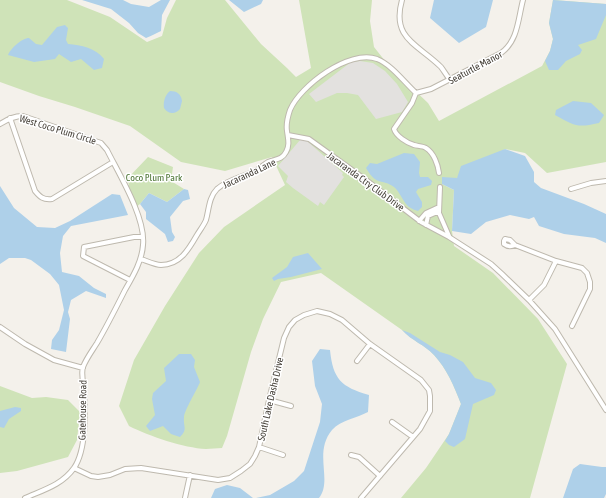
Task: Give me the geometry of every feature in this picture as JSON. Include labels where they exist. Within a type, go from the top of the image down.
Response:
[{"type":"street","points":[[402,0],[399,22],[403,32],[408,39],[442,68],[450,80]]},
{"type":"street","name":"Seaturtle Manor","points":[[416,93],[431,89],[450,80],[508,48],[514,39],[523,0]]},
{"type":"street","name":"Jacaranda Lane","points":[[141,259],[161,265],[175,262],[186,253],[205,221],[210,198],[216,189],[225,183],[280,159],[286,152],[289,140],[287,131],[291,110],[304,91],[317,79],[332,69],[348,61],[364,58],[377,59],[392,69],[416,93]]},
{"type":"street","points":[[416,93],[412,103],[394,129],[396,134],[411,144],[426,148],[433,156],[440,173]]},
{"type":"street","name":"West Coco Plum Circle","points":[[10,118],[23,116],[101,143],[107,150],[113,162],[133,203],[141,225],[144,245],[141,259]]},
{"type":"street","points":[[0,124],[10,118],[35,191],[40,197],[46,200],[52,199],[113,162]]},
{"type":"street","name":"Jacaranda Ctry Club Drive","points":[[288,135],[309,139],[419,221],[449,237]]},
{"type":"street","points":[[571,189],[591,183],[606,181]]},
{"type":"street","points":[[440,187],[439,213],[449,237],[491,264],[529,300],[555,329],[606,410]]},
{"type":"street","points":[[419,221],[426,213],[439,207]]},
{"type":"street","points":[[426,225],[428,216],[439,213]]},
{"type":"street","points":[[130,280],[83,256],[84,247],[134,237],[143,237]]},
{"type":"street","points":[[515,245],[556,261],[582,268],[587,273],[590,282],[590,289],[572,326]]},
{"type":"street","name":"Gatehouse Road","points":[[25,498],[32,497],[51,488],[63,480],[74,468],[80,453],[84,436],[83,368],[141,259]]},
{"type":"street","points":[[529,300],[544,285],[556,261]]},
{"type":"street","name":"South Lake Dasha Drive","points":[[74,468],[91,476],[98,477],[110,475],[125,469],[141,468],[218,480],[230,478],[250,464],[259,447],[284,338],[295,320],[304,315],[317,311],[330,314],[342,320],[370,344]]},
{"type":"street","points":[[0,327],[25,344],[54,360],[83,368]]},
{"type":"street","points":[[357,361],[370,344],[422,380],[429,390],[430,396],[430,411],[420,429],[361,498]]},
{"type":"street","points":[[269,400],[291,406]]},
{"type":"street","points":[[392,422],[413,437]]},
{"type":"street","points":[[259,447],[283,455]]},
{"type":"street","points":[[351,455],[359,457],[380,476]]},
{"type":"street","points":[[185,498],[190,475]]},
{"type":"green space","points":[[0,0],[67,0],[110,17],[147,42],[162,36],[167,18],[176,0],[225,0],[261,44],[296,77],[311,68],[299,0],[372,0],[370,21],[374,47],[389,66],[428,103],[439,121],[542,66],[550,51],[553,39],[549,23],[553,0],[606,4],[606,162],[547,173],[525,153],[505,149],[457,178],[442,178],[442,184],[454,190],[452,231],[454,246],[493,273],[538,319],[567,364],[530,498],[401,498],[426,468],[449,434],[461,404],[453,384],[439,360],[427,348],[321,273],[281,282],[263,319],[251,352],[227,436],[222,448],[206,449],[177,444],[146,434],[129,426],[119,406],[134,360],[165,306],[199,253],[224,227],[285,185],[272,157],[225,171],[181,162],[130,126],[0,82]]},
{"type":"green space","name":"Coco Plum Park","points":[[148,157],[173,167],[171,181],[184,189],[167,202],[149,193],[136,207],[127,187],[129,185],[127,179]]},
{"type":"green space","points":[[0,386],[32,398],[46,397],[68,400],[80,412],[77,440],[68,457],[17,471],[0,473]]},
{"type":"shaded area","points":[[360,61],[373,63],[385,71],[397,84],[408,102],[402,112],[376,119],[358,95],[337,93],[316,102],[309,94],[351,62]]},
{"type":"shaded area","points":[[300,140],[306,140],[343,173],[342,175],[344,177],[324,205],[320,202],[318,206],[293,188],[286,182],[288,176],[278,166]]},
{"type":"water","points":[[82,0],[123,0],[131,4],[149,7],[161,0],[170,0],[162,15],[161,31],[146,38],[138,33],[129,23],[111,9]]},
{"type":"water","points":[[229,0],[263,0],[261,4],[244,12]]},
{"type":"water","points":[[434,0],[493,0],[486,27],[459,43],[430,18]]},
{"type":"water","points":[[553,0],[606,4],[606,15],[596,39],[578,45],[582,50],[580,54],[566,61],[558,70],[549,70],[545,61],[550,51],[553,39],[549,23]]},
{"type":"water","points":[[65,25],[68,28],[66,40],[68,44],[83,46],[97,52],[104,59],[102,68],[94,70],[81,59],[71,62],[59,54],[55,59],[34,62],[8,55],[17,44],[26,38],[29,38],[36,44],[42,45],[57,27]]},
{"type":"water","points":[[170,91],[178,93],[181,96],[182,101],[180,109],[174,113],[167,112],[164,108],[165,99]]},
{"type":"water","points":[[573,101],[591,103],[604,115],[599,123],[581,126],[567,122],[555,115],[556,110]]},
{"type":"water","points":[[505,149],[525,156],[534,172],[534,182],[541,188],[606,214],[606,243],[595,238],[564,234],[539,226],[534,217],[529,219],[510,215],[486,222],[471,234],[452,231],[454,190],[442,184],[442,177],[457,178],[461,166]]},
{"type":"water","points":[[404,153],[414,154],[420,162],[420,177],[428,177],[432,181],[431,185],[418,189],[416,192],[422,202],[422,207],[418,211],[409,207],[390,184],[373,178],[366,168],[370,163],[377,164]]},
{"type":"water","points":[[0,186],[14,208],[37,227],[55,228],[70,221],[112,194],[120,195],[128,215],[71,226],[63,236],[60,253],[62,272],[79,276],[94,288],[106,294],[106,298],[86,291],[71,300],[68,312],[70,319],[66,352],[51,349],[52,340],[59,330],[64,310],[59,285],[50,274],[31,260],[25,258],[9,258],[0,264]]},
{"type":"water","points":[[184,189],[188,190],[190,199],[183,201],[170,217],[172,232],[175,237],[173,241],[168,242],[165,234],[146,219],[146,212],[140,204],[149,193],[167,202]]},
{"type":"water","points":[[308,253],[322,269],[274,281],[272,278],[287,267],[293,257]]},
{"type":"water","points":[[402,330],[410,333],[440,352],[450,355],[463,362],[475,378],[491,383],[496,390],[494,395],[473,404],[465,439],[454,447],[445,441],[461,404],[453,384],[443,366],[434,355],[427,348]]},
{"type":"water","points":[[320,349],[330,350],[331,360],[336,375],[345,385],[369,395],[368,412],[344,421],[332,430],[324,448],[324,483],[323,491],[319,498],[256,498],[270,495],[294,481],[304,471],[320,422],[322,404],[315,386],[312,361]]},
{"type":"water","points":[[179,354],[191,354],[195,360],[194,367],[200,382],[188,405],[184,420],[185,430],[180,437],[171,434],[163,426],[150,431],[146,426],[155,415],[152,399],[153,393],[166,381],[164,368]]},
{"type":"water","points":[[15,407],[21,408],[21,411],[9,419],[4,428],[0,427],[0,411]]},
{"type":"water","points":[[580,464],[606,467],[606,494],[604,498],[563,498],[573,469]]},
{"type":"water","points":[[227,485],[240,488],[253,498],[211,498],[215,489]]}]
